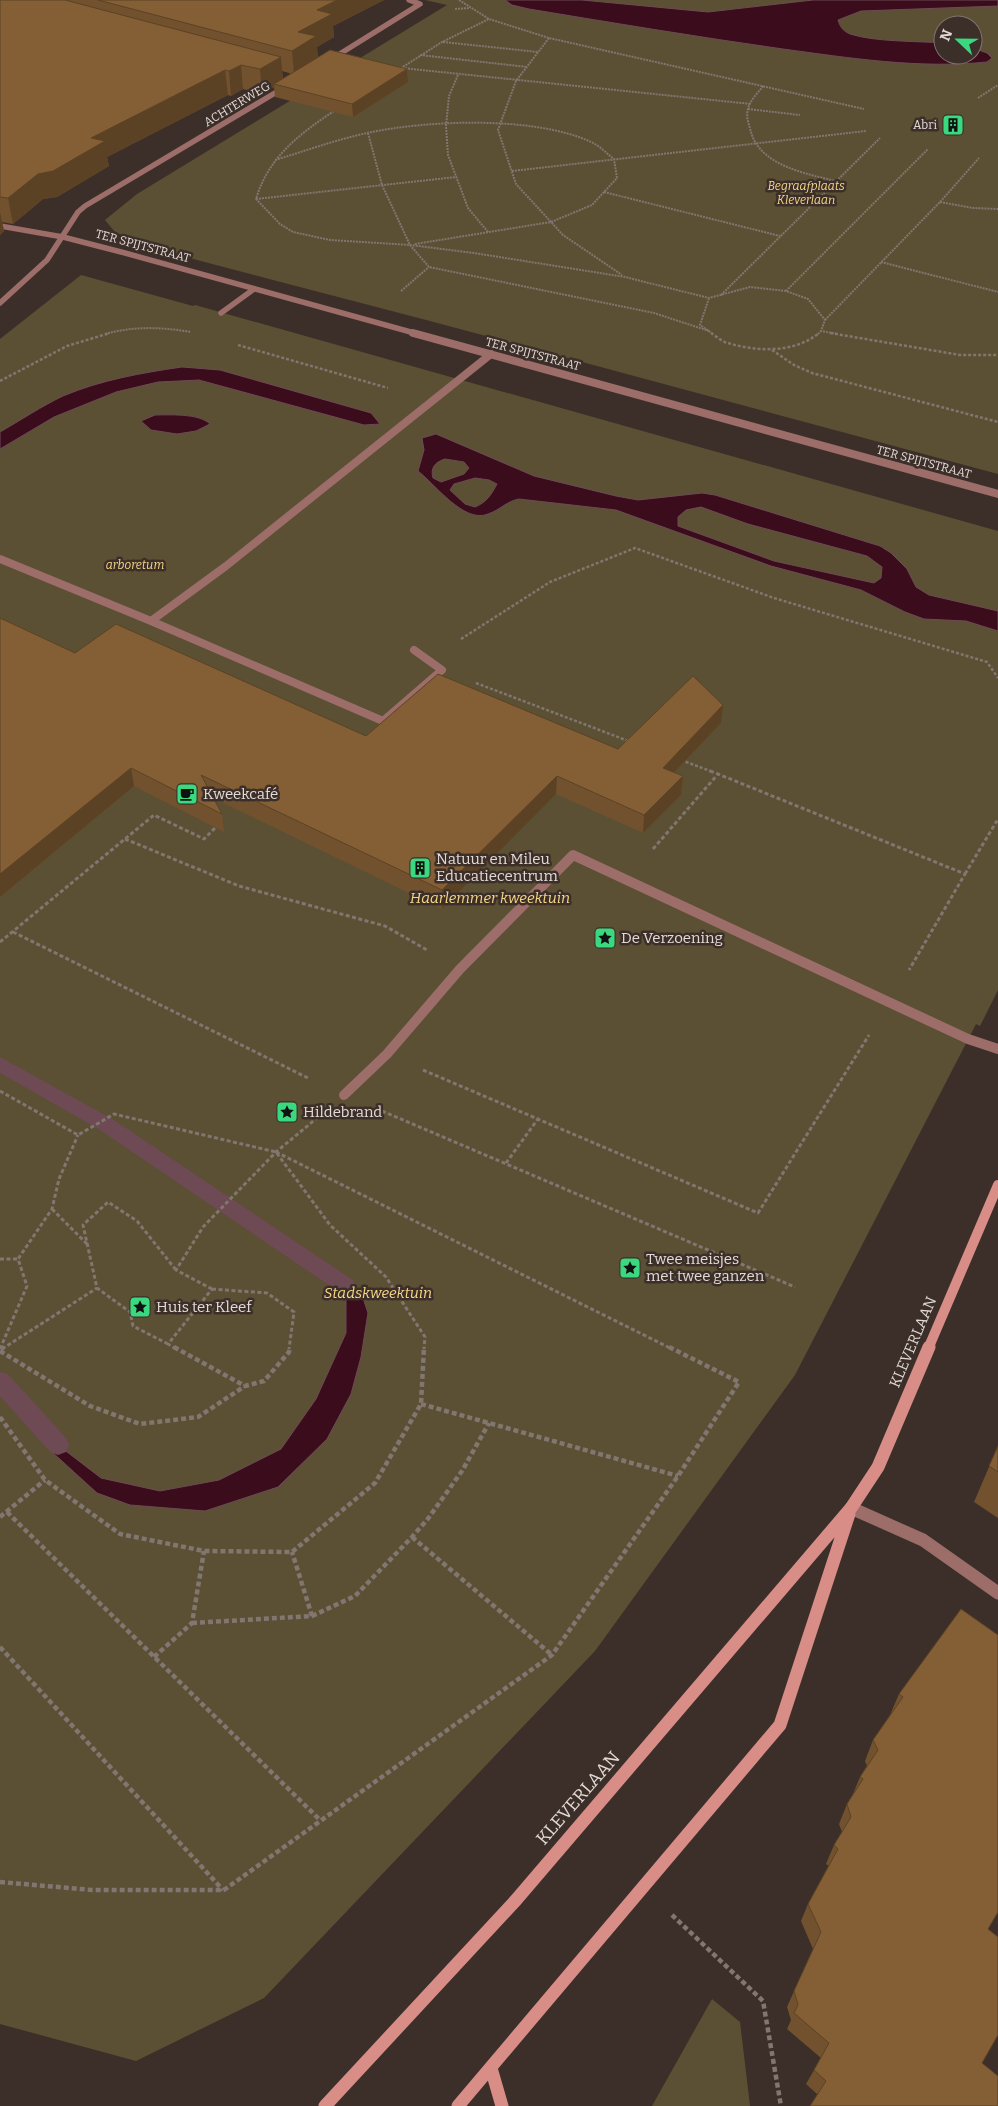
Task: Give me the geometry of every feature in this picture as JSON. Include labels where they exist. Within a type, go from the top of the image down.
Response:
[{"type":"main road","name":"KLEVERLAAN","points":[[326,2106],[516,1900],[851,1508],[878,1467],[998,1185]]},
{"type":"main road","name":"KLEVERLAAN","points":[[458,2106],[780,1725],[851,1508]]},
{"type":"main road","points":[[491,2068],[502,2106]]},
{"type":"street","points":[[321,66],[420,4],[409,0]]},
{"type":"street","name":"ACHTERWEG","points":[[0,303],[40,268],[63,237],[78,212],[85,206],[288,85]]},
{"type":"street","name":"TER SPIJTSTRAAT","points":[[0,226],[63,237],[254,288],[998,494]]},
{"type":"street","points":[[221,313],[254,288]]},
{"type":"street","points":[[151,621],[226,566],[394,434],[491,354]]},
{"type":"street","points":[[0,559],[151,621],[383,721],[442,670],[414,650]]},
{"type":"street","points":[[344,1095],[387,1054],[460,969],[573,855],[968,1039],[998,1049]]},
{"type":"street","points":[[851,1508],[923,1540],[998,1593]]},
{"type":"path","points":[[459,0],[489,19],[549,38],[864,109]]},
{"type":"path","points":[[394,73],[419,55],[489,19]]},
{"type":"path","points":[[549,38],[516,81],[498,130],[516,184],[563,235],[625,277]]},
{"type":"path","points":[[442,42],[538,52]]},
{"type":"path","points":[[419,55],[527,67]]},
{"type":"path","points":[[401,68],[751,104]]},
{"type":"path","points":[[458,75],[449,96],[446,126],[448,155],[468,208],[489,232]]},
{"type":"path","points":[[763,86],[748,109],[748,129],[754,144],[775,161],[796,171],[836,182]]},
{"type":"path","points":[[978,98],[998,86]]},
{"type":"path","points":[[256,199],[258,185],[273,161],[308,128],[339,108]]},
{"type":"path","points":[[748,109],[800,115]]},
{"type":"path","points":[[273,161],[368,133],[446,126],[499,125],[545,128],[590,142],[614,159],[617,178],[592,205],[551,222],[410,245]]},
{"type":"path","points":[[512,171],[866,131]]},
{"type":"path","points":[[368,133],[382,185],[410,245],[429,267],[654,313],[709,331]]},
{"type":"path","points":[[720,295],[880,138]]},
{"type":"path","points":[[786,291],[928,149]]},
{"type":"path","points":[[709,298],[700,324],[726,343],[772,350],[809,341],[821,332],[825,320],[940,202],[979,158]]},
{"type":"path","points":[[256,199],[456,177]]},
{"type":"path","points":[[604,192],[781,236]]},
{"type":"path","points":[[256,199],[280,224],[293,232],[330,240],[410,245],[474,253],[625,277],[709,298],[750,288],[786,291],[808,299],[825,320]]},
{"type":"path","points":[[940,202],[973,208],[998,209]]},
{"type":"path","points":[[881,262],[998,292]]},
{"type":"path","points":[[0,381],[76,342],[137,327],[184,330],[194,333]]},
{"type":"path","points":[[821,332],[960,355],[998,355]]},
{"type":"path","points":[[232,344],[434,400]]},
{"type":"path","points":[[772,350],[794,365],[812,372],[998,422]]},
{"type":"path","points":[[429,660],[550,582],[635,548],[774,598],[987,662],[998,678]]},
{"type":"path","points":[[442,670],[632,742]]},
{"type":"path","points":[[678,759],[964,874]]},
{"type":"path","points":[[626,880],[718,774]]},
{"type":"path","points":[[0,942],[154,815],[204,838],[219,824]]},
{"type":"path","points":[[387,1054],[758,1213],[890,1002],[998,819]]},
{"type":"path","points":[[125,839],[239,886],[289,902],[385,926],[460,969]]},
{"type":"path","points":[[13,932],[344,1095],[795,1287]]},
{"type":"path","points":[[0,1090],[78,1135]]},
{"type":"path","points":[[176,1270],[203,1226],[276,1152],[344,1095]]},
{"type":"path","points":[[0,1882],[92,1890],[224,1890],[552,1655],[678,1476],[739,1382],[276,1152],[114,1114],[78,1135],[59,1179],[52,1209],[18,1259]]},
{"type":"path","points":[[506,1163],[538,1119]]},
{"type":"path","points":[[0,1417],[45,1480],[120,1534],[204,1551],[292,1552],[375,1483],[422,1404],[425,1336],[386,1277],[330,1225],[276,1152]]},
{"type":"path","points":[[0,1350],[90,1406],[140,1424],[198,1417],[245,1386],[264,1382],[289,1352],[294,1312],[267,1293],[212,1289],[176,1270],[137,1221],[108,1202],[83,1224],[97,1288],[130,1312],[133,1326],[245,1386]]},
{"type":"path","points":[[52,1209],[88,1244]]},
{"type":"path","points":[[0,1259],[18,1259]]},
{"type":"path","points":[[0,1350],[27,1286],[18,1259]]},
{"type":"path","points":[[0,1350],[97,1288]]},
{"type":"path","points":[[168,1344],[212,1289]]},
{"type":"path","points":[[422,1404],[678,1476]]},
{"type":"path","points":[[154,1657],[192,1623],[312,1616],[355,1596],[427,1520],[462,1471],[489,1423]]},
{"type":"path","points":[[0,1517],[45,1480]]},
{"type":"path","points":[[6,1512],[320,1820]]},
{"type":"path","points":[[412,1537],[552,1655]]},
{"type":"path","points":[[192,1623],[204,1551]]},
{"type":"path","points":[[292,1552],[312,1616]]},
{"type":"path","points":[[0,1648],[224,1890]]},
{"type":"path","points":[[643,1888],[763,2001],[781,2106]]},
{"type":"green space","name":"Begraafplaats Kleverlaan","points":[[425,0],[998,0],[998,474],[159,250],[115,232],[105,220],[137,194],[447,5]]},
{"type":"green space","name":"Haarlemmer kweektuin","points":[[81,275],[195,305],[998,531],[998,990],[980,1026],[976,1024],[795,1375],[595,1651],[264,1998],[136,2061],[0,2024],[0,339]]},
{"type":"green space","points":[[712,1999],[740,2022],[750,2106],[652,2106]]},
{"type":"shaded area","points":[[505,0],[582,0],[708,12],[813,0],[998,0],[998,6],[861,11],[838,20],[845,32],[860,37],[933,42],[933,64],[859,59],[751,44],[512,5]]},
{"type":"shaded area","points":[[983,52],[992,58],[983,62]]},
{"type":"shaded area","points":[[182,367],[220,370],[371,413],[380,424],[364,425],[199,380],[158,382],[116,392],[54,417],[0,449],[0,432],[63,396],[77,390],[121,378]]},
{"type":"shaded area","points":[[155,415],[191,416],[205,420],[210,424],[196,431],[177,434],[151,430],[141,421]]},
{"type":"shaded area","points":[[436,434],[534,476],[616,496],[638,500],[702,493],[715,495],[880,546],[891,553],[907,569],[916,587],[929,595],[998,611],[998,631],[966,621],[924,619],[905,612],[861,590],[771,566],[616,510],[519,499],[488,514],[479,516],[469,513],[450,501],[418,471],[424,450],[422,438]],"holes":[[[445,459],[464,462],[469,468],[464,474],[441,482],[433,478],[432,471],[438,462]],[[475,478],[489,480],[497,484],[488,498],[475,507],[465,504],[450,490],[454,484]],[[701,507],[748,524],[867,556],[882,567],[881,578],[874,583],[774,561],[678,526],[678,517],[686,510]]]},
{"type":"shaded area","points":[[346,1286],[361,1292],[368,1313],[361,1357],[351,1394],[327,1439],[278,1487],[205,1511],[130,1505],[97,1493],[52,1452],[58,1445],[101,1478],[160,1491],[219,1480],[281,1449],[316,1399],[346,1333]]},
{"type":"building","points":[[0,0],[65,0],[281,57],[260,69],[241,65],[229,71],[225,70],[91,138],[105,141],[53,171],[38,174],[8,198],[0,197]]},
{"type":"building","points":[[98,0],[337,0],[317,10],[332,14],[298,32],[316,36],[292,51]]},
{"type":"building","points":[[330,50],[407,69],[352,104],[274,84]]},
{"type":"building","points":[[0,618],[75,653],[116,624],[366,736],[438,674],[618,749],[693,676],[723,705],[663,768],[683,776],[644,815],[557,776],[442,890],[201,775],[222,814],[131,768],[0,874]]},
{"type":"building","points":[[998,1446],[998,1472],[989,1466]]},
{"type":"building","points":[[961,1609],[998,1635],[998,1912],[988,1929],[998,1937],[998,2035],[982,2063],[998,2076],[998,2106],[810,2106],[826,2081],[814,2070],[829,2043],[794,2013],[798,2005],[794,1991],[821,1932],[808,1904],[838,1849],[834,1845],[851,1817],[847,1804],[863,1779],[860,1777],[878,1750],[873,1740],[903,1697],[899,1694]]},
{"type":"waterway","points":[[0,1064],[107,1125],[346,1286]]},
{"type":"waterway","points":[[0,1381],[58,1445]]},
{"type":"place","name":"Abri","points":[[953,125]]},
{"type":"place","name":"Kweekcafé","points":[[187,794]]},
{"type":"place","name":"Natuur en Mileu Educatiecentrum","points":[[420,868]]},
{"type":"place","name":"De Verzoening","points":[[605,938]]},
{"type":"place","name":"Hildebrand","points":[[287,1112]]},
{"type":"place","name":"Twee meisjes met twee ganzen","points":[[630,1268]]},
{"type":"place","name":"Huis ter Kleef","points":[[140,1307]]},
{"type":"park label","name":"arboretum","points":[[135,565]]},
{"type":"park label","name":"Stadskweektuin","points":[[378,1293]]}]
